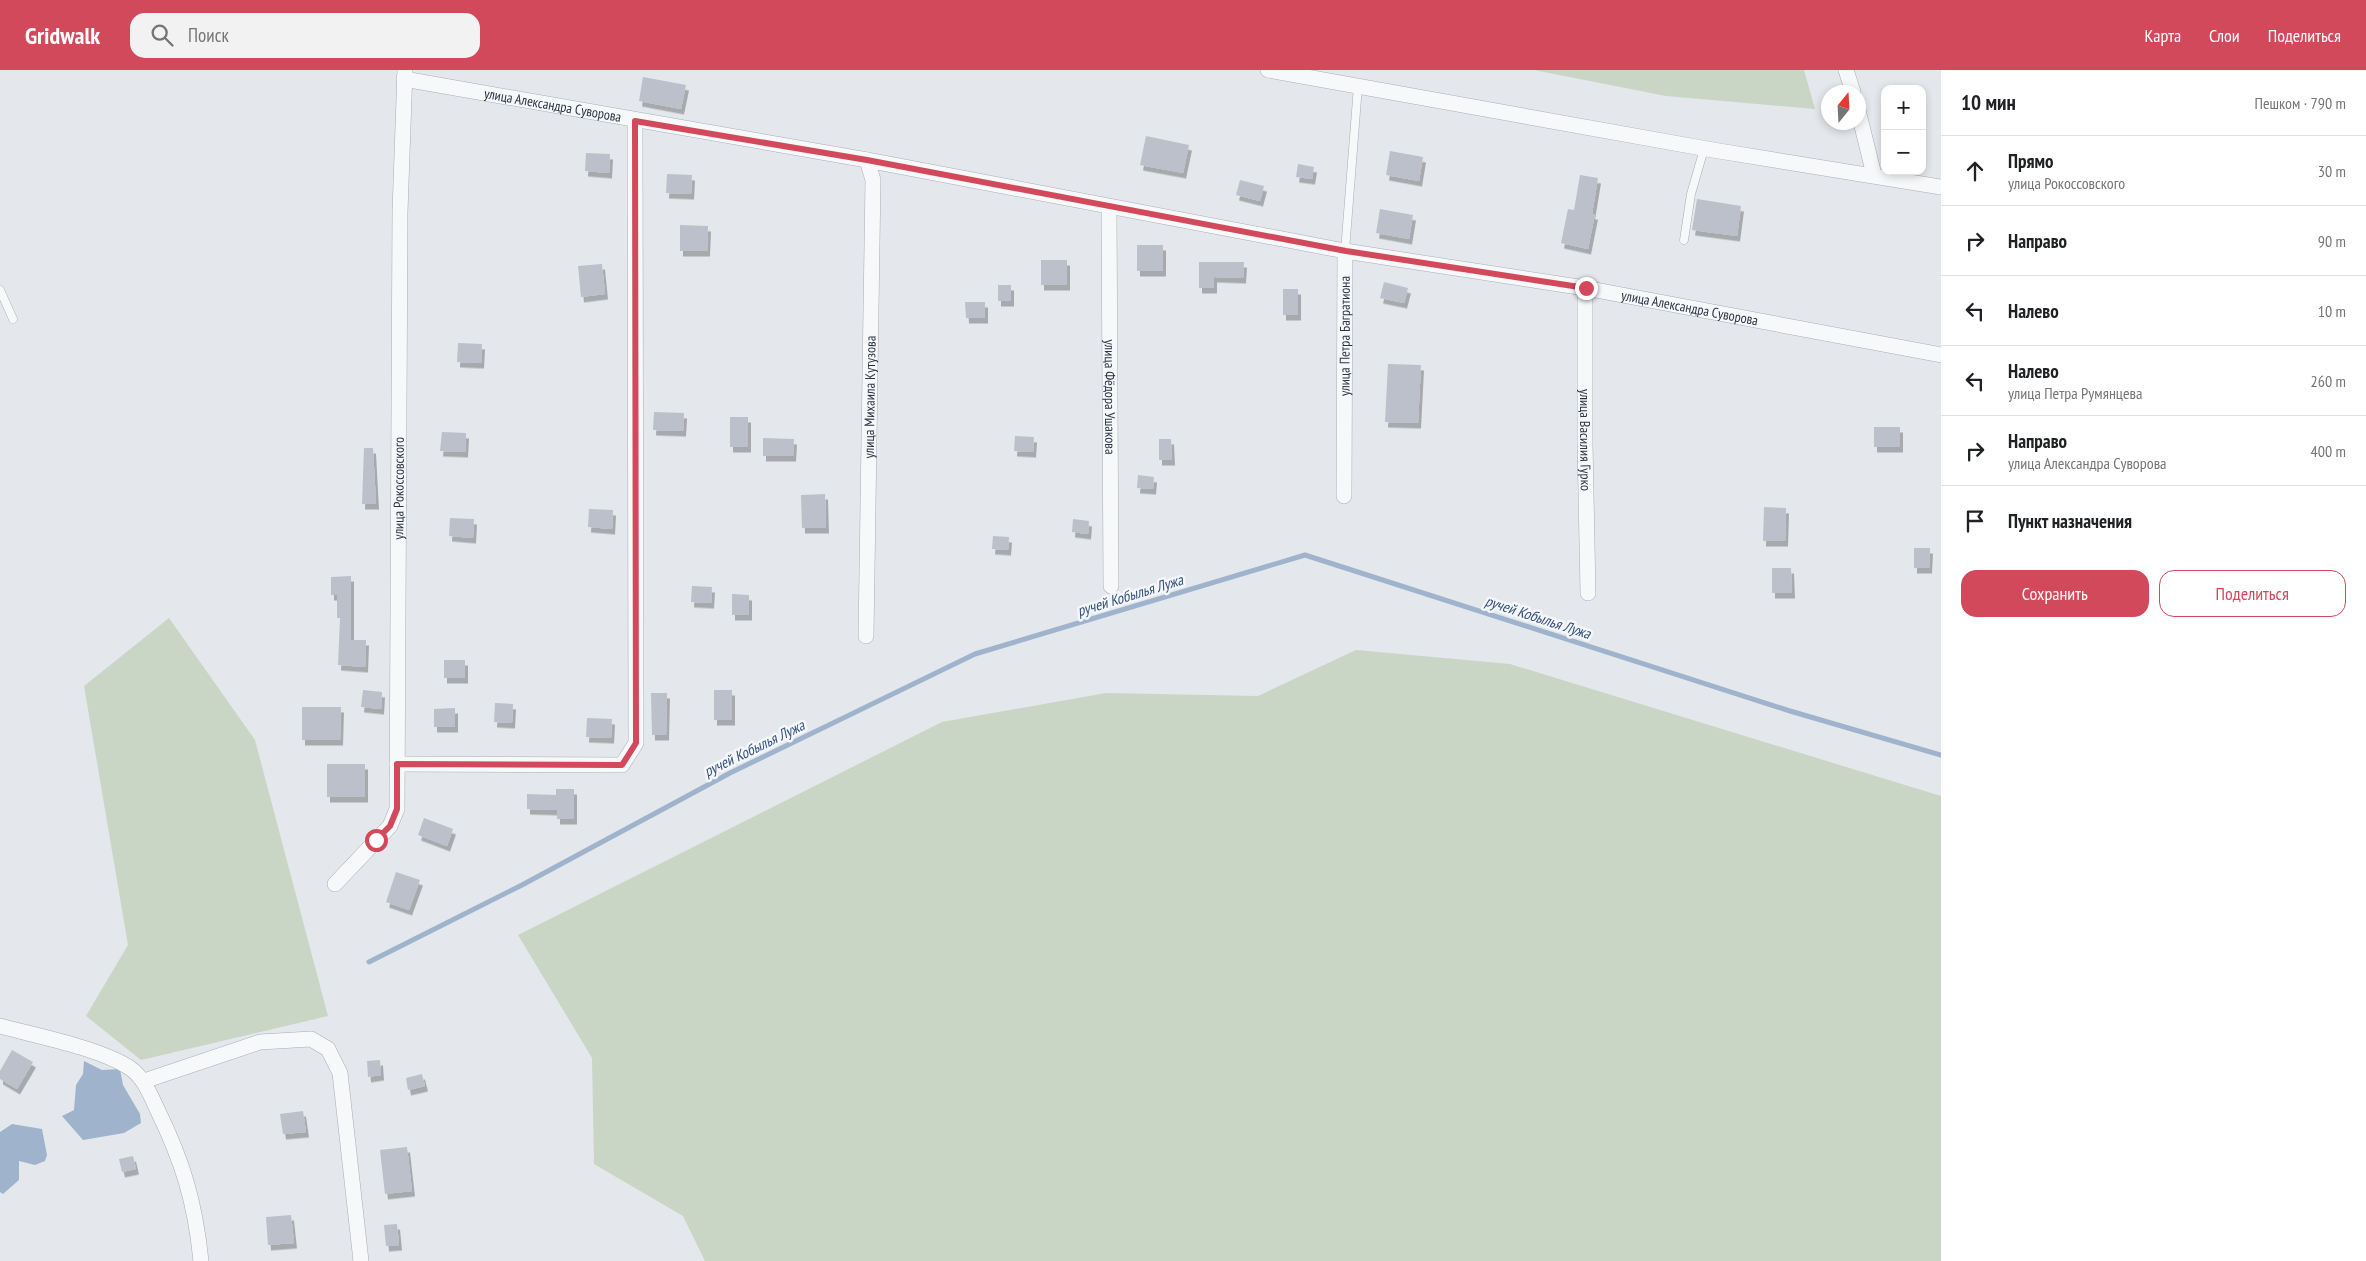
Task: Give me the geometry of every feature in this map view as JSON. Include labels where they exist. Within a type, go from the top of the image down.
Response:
[{"type":"street","points":[[1268,70],[1704,149],[1941,187]]},
{"type":"street","points":[[1846,70],[1851,85]]},
{"type":"street","name":"улица Александра Суворова","points":[[404,75],[635,121],[867,160],[1109,208],[1346,251],[1586,288],[1941,355]]},
{"type":"street","name":"улица Рокоссовского","points":[[335,884],[390,826],[397,809],[400,222],[404,75]]},
{"type":"street","points":[[397,764],[622,765],[636,743],[635,121]]},
{"type":"street","points":[[1863,130],[1874,175]]},
{"type":"street","name":"улица Михаила Кутузова","points":[[866,636],[873,180],[867,160]]},
{"type":"street","name":"улица Фёдора Ушакова","points":[[1109,208],[1111,586]]},
{"type":"street","name":"улица Петра Багратиона","points":[[1344,496],[1346,251]]},
{"type":"street","name":"улица Василия Гурко","points":[[1586,288],[1585,443],[1588,593]]},
{"type":"street","points":[[0,1026],[105,1055],[131,1068],[144,1081],[178,1152],[192,1199],[202,1261]]},
{"type":"street","points":[[144,1081],[260,1042],[311,1039],[328,1049],[340,1072],[361,1261]]},
{"type":"lane","name":"улица Петра Багратиона","points":[[1346,251],[1358,86]]},
{"type":"lane","points":[[1684,240],[1691,194],[1704,149]]},
{"type":"lane","points":[[0,290],[13,319]]},
{"type":"green space","points":[[1534,70],[1804,70],[1815,109],[1666,96]]},
{"type":"green space","points":[[169,618],[255,740],[328,1016],[141,1060],[86,1016],[128,945],[84,686]]},
{"type":"green space","points":[[1356,650],[1510,664],[1941,796],[1941,1261],[705,1261],[683,1216],[594,1164],[592,1058],[518,935],[942,722],[1106,693],[1258,696]]},
{"type":"water","points":[[84,1061],[102,1070],[120,1069],[123,1085],[140,1114],[141,1123],[124,1133],[83,1140],[62,1116],[74,1110],[76,1085],[83,1074]]},
{"type":"water","points":[[12,1124],[42,1129],[47,1155],[45,1161],[35,1165],[19,1161],[19,1180],[3,1194],[0,1192],[0,1132]]},
{"type":"building","points":[[643,77],[686,85],[681,109],[639,101]]},
{"type":"building","points":[[1146,136],[1189,145],[1183,173],[1140,165]]},
{"type":"building","points":[[1390,151],[1423,157],[1419,181],[1386,175]]},
{"type":"building","points":[[586,153],[610,154],[609,173],[585,171]]},
{"type":"building","points":[[1298,164],[1314,167],[1312,179],[1296,177]]},
{"type":"building","points":[[667,174],[692,175],[691,194],[666,193]]},
{"type":"building","points":[[1580,175],[1598,178],[1592,214],[1595,214],[1588,249],[1561,243],[1568,209],[1574,210]]},
{"type":"building","points":[[1240,180],[1264,186],[1260,201],[1236,195]]},
{"type":"building","points":[[1697,199],[1741,206],[1737,236],[1692,230]]},
{"type":"building","points":[[1380,209],[1413,215],[1409,239],[1376,233]]},
{"type":"building","points":[[680,225],[708,226],[707,251],[680,251]]},
{"type":"building","points":[[1137,245],[1163,245],[1163,271],[1137,271]]},
{"type":"building","points":[[1041,260],[1067,260],[1067,285],[1041,285]]},
{"type":"building","points":[[1199,262],[1244,262],[1243,278],[1214,277],[1214,288],[1199,288]]},
{"type":"building","points":[[602,264],[605,294],[581,297],[578,266]]},
{"type":"building","points":[[1384,282],[1408,288],[1404,303],[1380,298]]},
{"type":"building","points":[[998,285],[1011,285],[1011,301],[998,301]]},
{"type":"building","points":[[1283,289],[1298,289],[1298,315],[1283,315]]},
{"type":"building","points":[[965,302],[985,302],[985,318],[966,318]]},
{"type":"building","points":[[458,343],[482,344],[481,363],[457,362]]},
{"type":"building","points":[[1388,364],[1421,365],[1418,423],[1385,422]]},
{"type":"building","points":[[654,412],[684,413],[683,431],[653,430]]},
{"type":"building","points":[[730,417],[748,417],[748,447],[730,447]]},
{"type":"building","points":[[1874,427],[1900,427],[1900,447],[1874,447]]},
{"type":"building","points":[[442,432],[466,433],[465,452],[440,451]]},
{"type":"building","points":[[1015,436],[1034,437],[1033,452],[1014,451]]},
{"type":"building","points":[[763,438],[794,439],[793,456],[763,456]]},
{"type":"building","points":[[1159,439],[1171,439],[1172,460],[1159,460]]},
{"type":"building","points":[[364,448],[373,448],[376,504],[362,504]]},
{"type":"building","points":[[1138,475],[1154,477],[1153,489],[1137,488]]},
{"type":"building","points":[[825,494],[826,528],[802,528],[801,495]]},
{"type":"building","points":[[1764,507],[1786,508],[1785,541],[1763,541]]},
{"type":"building","points":[[589,509],[613,510],[612,529],[588,527]]},
{"type":"building","points":[[450,518],[474,519],[473,538],[449,536]]},
{"type":"building","points":[[1073,519],[1089,521],[1088,534],[1072,532]]},
{"type":"building","points":[[993,536],[1009,537],[1008,550],[992,549]]},
{"type":"building","points":[[1914,548],[1930,548],[1929,568],[1914,568]]},
{"type":"building","points":[[1772,568],[1791,568],[1792,593],[1772,593]]},
{"type":"building","points":[[351,576],[351,640],[366,640],[365,667],[338,665],[340,618],[337,618],[337,595],[331,595],[331,577]]},
{"type":"building","points":[[692,586],[712,587],[711,603],[691,602]]},
{"type":"building","points":[[732,594],[749,595],[749,615],[732,615]]},
{"type":"building","points":[[444,660],[465,660],[465,678],[444,678]]},
{"type":"building","points":[[363,690],[382,692],[381,709],[361,707]]},
{"type":"building","points":[[714,690],[732,690],[732,720],[714,720]]},
{"type":"building","points":[[651,693],[667,693],[666,735],[652,735]]},
{"type":"building","points":[[495,703],[513,704],[512,723],[494,722]]},
{"type":"building","points":[[302,707],[341,707],[340,740],[302,740]]},
{"type":"building","points":[[455,708],[455,727],[434,727],[434,709]]},
{"type":"building","points":[[587,718],[612,719],[611,738],[586,737]]},
{"type":"building","points":[[327,764],[365,764],[365,797],[327,797]]},
{"type":"building","points":[[556,789],[574,789],[574,819],[557,819],[557,810],[527,809],[527,794],[556,795]]},
{"type":"building","points":[[424,818],[453,829],[447,846],[418,835]]},
{"type":"building","points":[[396,872],[420,880],[409,910],[386,902]]},
{"type":"building","points":[[12,1050],[33,1062],[17,1089],[0,1079],[0,1071]]},
{"type":"building","points":[[380,1060],[381,1075],[368,1077],[367,1061]]},
{"type":"building","points":[[422,1074],[425,1086],[408,1090],[406,1078]]},
{"type":"building","points":[[303,1111],[306,1132],[283,1134],[280,1114]]},
{"type":"building","points":[[407,1147],[412,1191],[385,1194],[380,1150]]},
{"type":"building","points":[[133,1156],[136,1169],[122,1172],[119,1159]]},
{"type":"building","points":[[291,1215],[294,1243],[268,1245],[266,1217]]},
{"type":"building","points":[[397,1224],[399,1245],[386,1246],[384,1225]]},
{"type":"waterway","name":"ручей Кобылья Лужа","points":[[369,962],[522,885],[730,773],[975,654],[1305,555],[1790,711],[1941,755]]},
{"type":"route","points":[[376,840],[390,826],[397,809],[397,764],[622,765],[636,743],[635,121],[867,160],[1109,208],[1346,251],[1586,288]]}]
